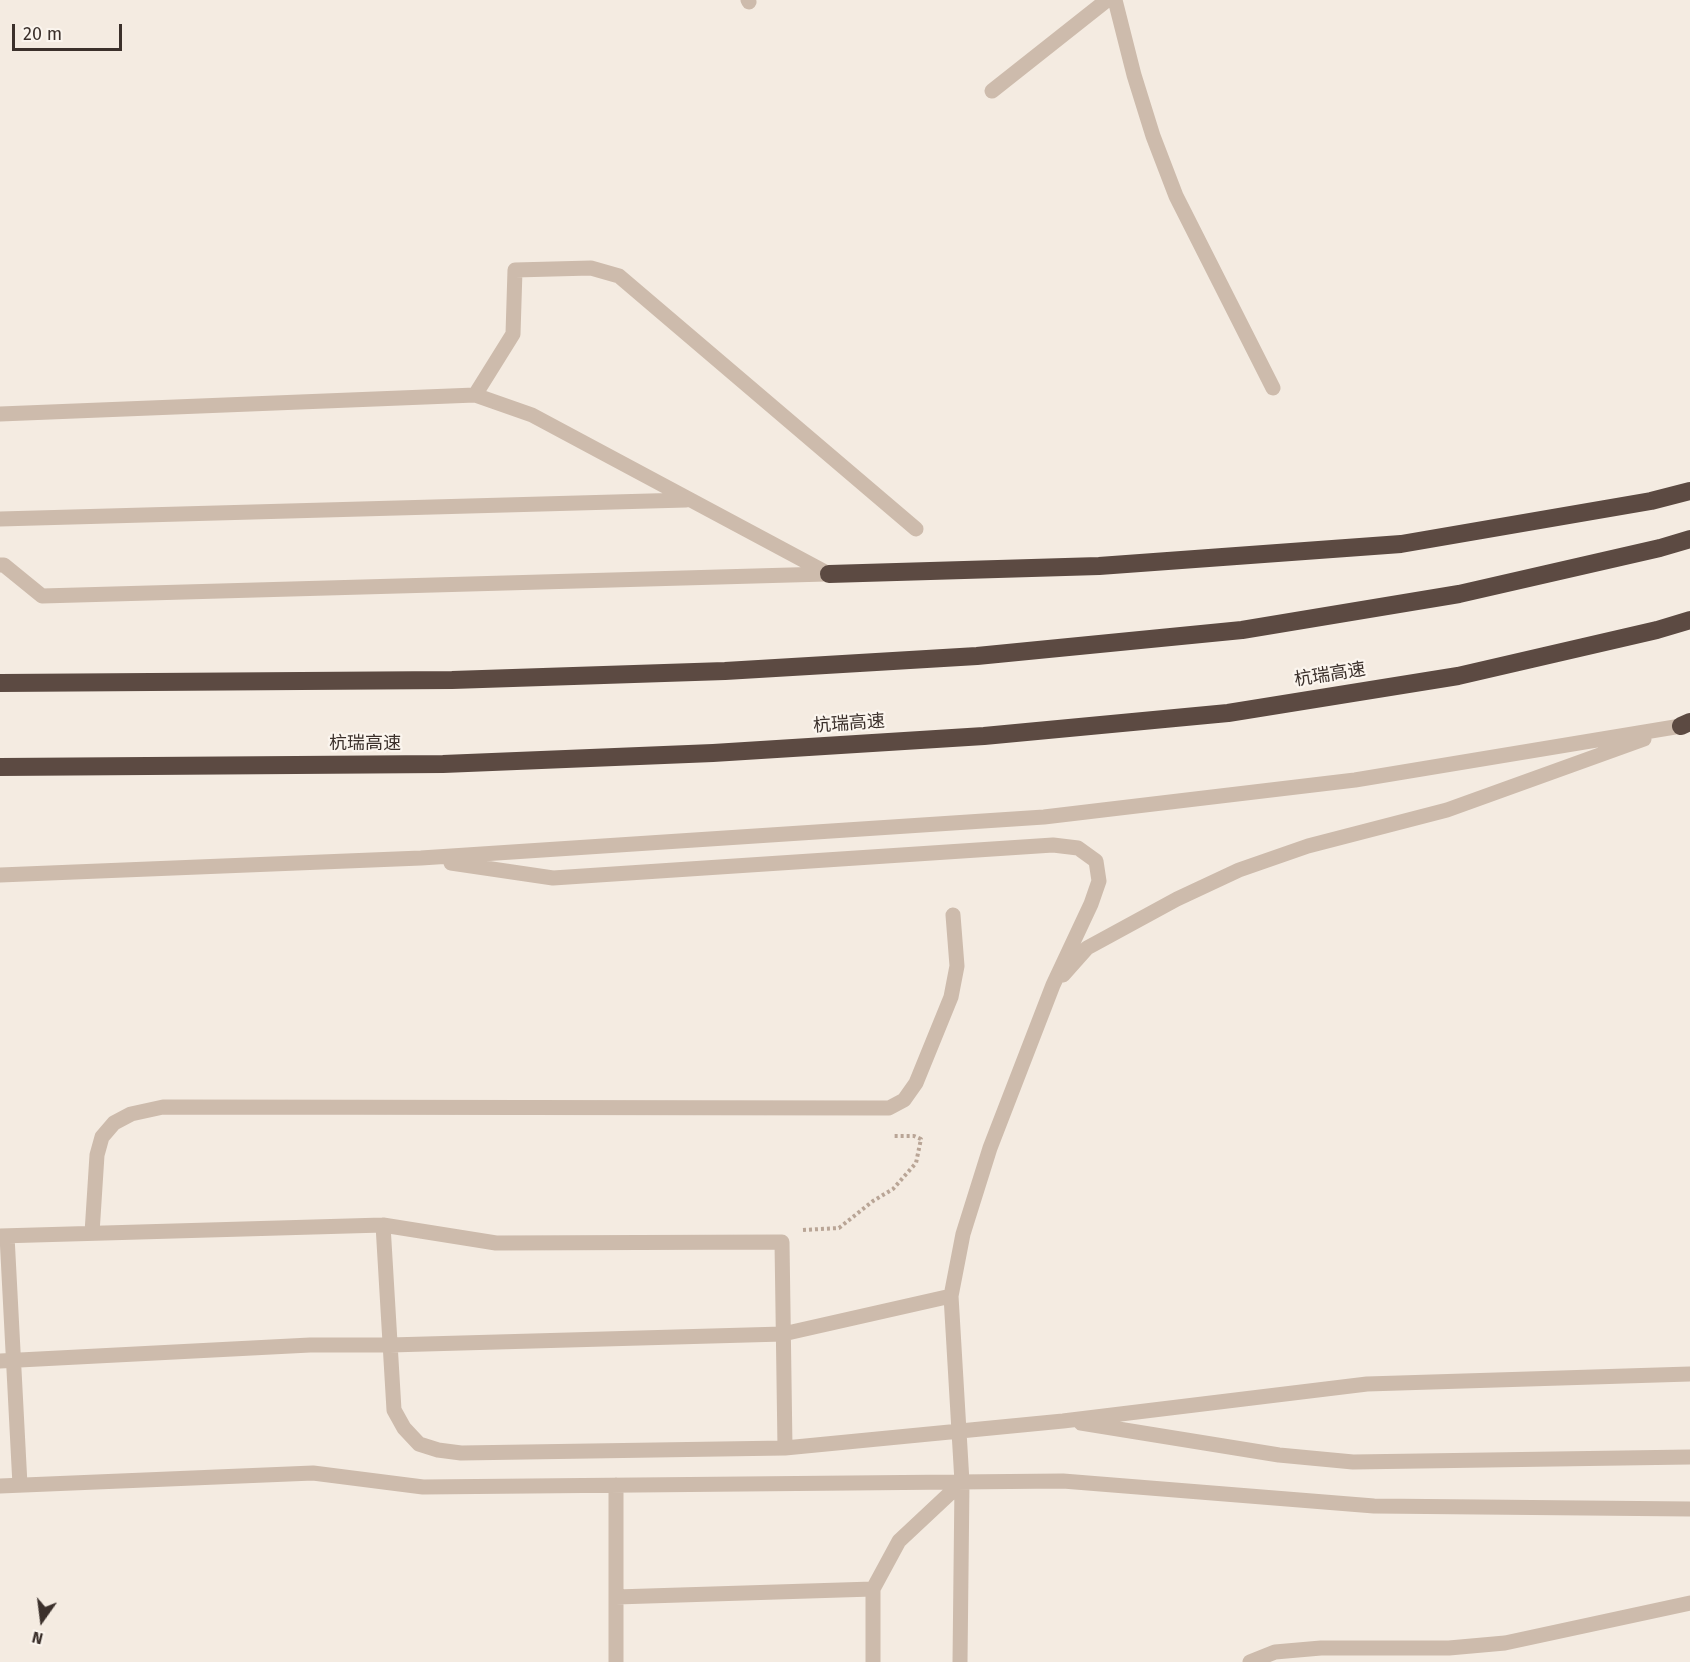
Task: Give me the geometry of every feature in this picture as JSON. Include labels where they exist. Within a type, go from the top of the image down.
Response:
[{"type":"highway","points":[[829,574],[1099,566],[1401,544],[1651,501],[1690,491]]},
{"type":"highway","points":[[0,683],[452,680],[725,670],[977,656],[1242,630],[1459,594],[1660,548],[1690,539]]},
{"type":"highway","name":"杭瑞高速","points":[[0,767],[442,764],[713,753],[984,736],[1228,713],[1458,676],[1657,630],[1690,620]]},
{"type":"street","points":[[992,91],[1107,0]]},
{"type":"street","points":[[1115,0],[1134,75],[1153,136],[1176,196],[1273,388]]},
{"type":"street","points":[[475,395],[513,334],[515,270],[591,268],[619,276],[916,529]]},
{"type":"street","points":[[0,414],[475,395],[532,415],[829,574]]},
{"type":"street","points":[[0,519],[689,500]]},
{"type":"street","points":[[1,564],[42,596],[829,574]]},
{"type":"street","points":[[0,875],[421,858],[1044,817],[1355,780],[1685,724]]},
{"type":"street","points":[[1053,985],[1088,948],[1177,899],[1239,870],[1308,846],[1447,810],[1685,724]]},
{"type":"street","points":[[421,858],[553,878],[1053,845],[1078,848],[1096,861],[1099,881],[1053,985],[990,1148],[963,1234],[951,1296],[963,1482],[960,1662]]},
{"type":"street","points":[[92,1233],[97,1155],[102,1137],[114,1123],[131,1114],[163,1107],[889,1108],[904,1100],[916,1083],[951,997],[957,966],[953,915]]},
{"type":"street","points":[[383,1225],[394,1410],[404,1428],[418,1444],[461,1453],[785,1448],[960,1432],[1366,1384],[1690,1374]]},
{"type":"street","points":[[20,1485],[7,1360],[4,1236],[383,1225],[496,1243],[782,1242],[785,1448]]},
{"type":"street","points":[[7,1360],[310,1345],[390,1345],[783,1334],[951,1296]]},
{"type":"street","points":[[1063,1420],[1278,1455],[1353,1462],[1690,1456]]},
{"type":"street","points":[[0,1486],[313,1473],[423,1487],[1063,1480],[1374,1506],[1690,1509]]},
{"type":"street","points":[[873,1662],[873,1589],[899,1541],[963,1482]]},
{"type":"street","points":[[616,1485],[616,1662]]},
{"type":"street","points":[[616,1597],[873,1589]]},
{"type":"street","points":[[1250,1662],[1275,1652],[1321,1648],[1449,1648],[1505,1643],[1690,1603]]},
{"type":"path","points":[[782,1242],[784,1231],[839,1228],[873,1201],[893,1189],[916,1163],[921,1139],[914,1136],[892,1136]]}]
